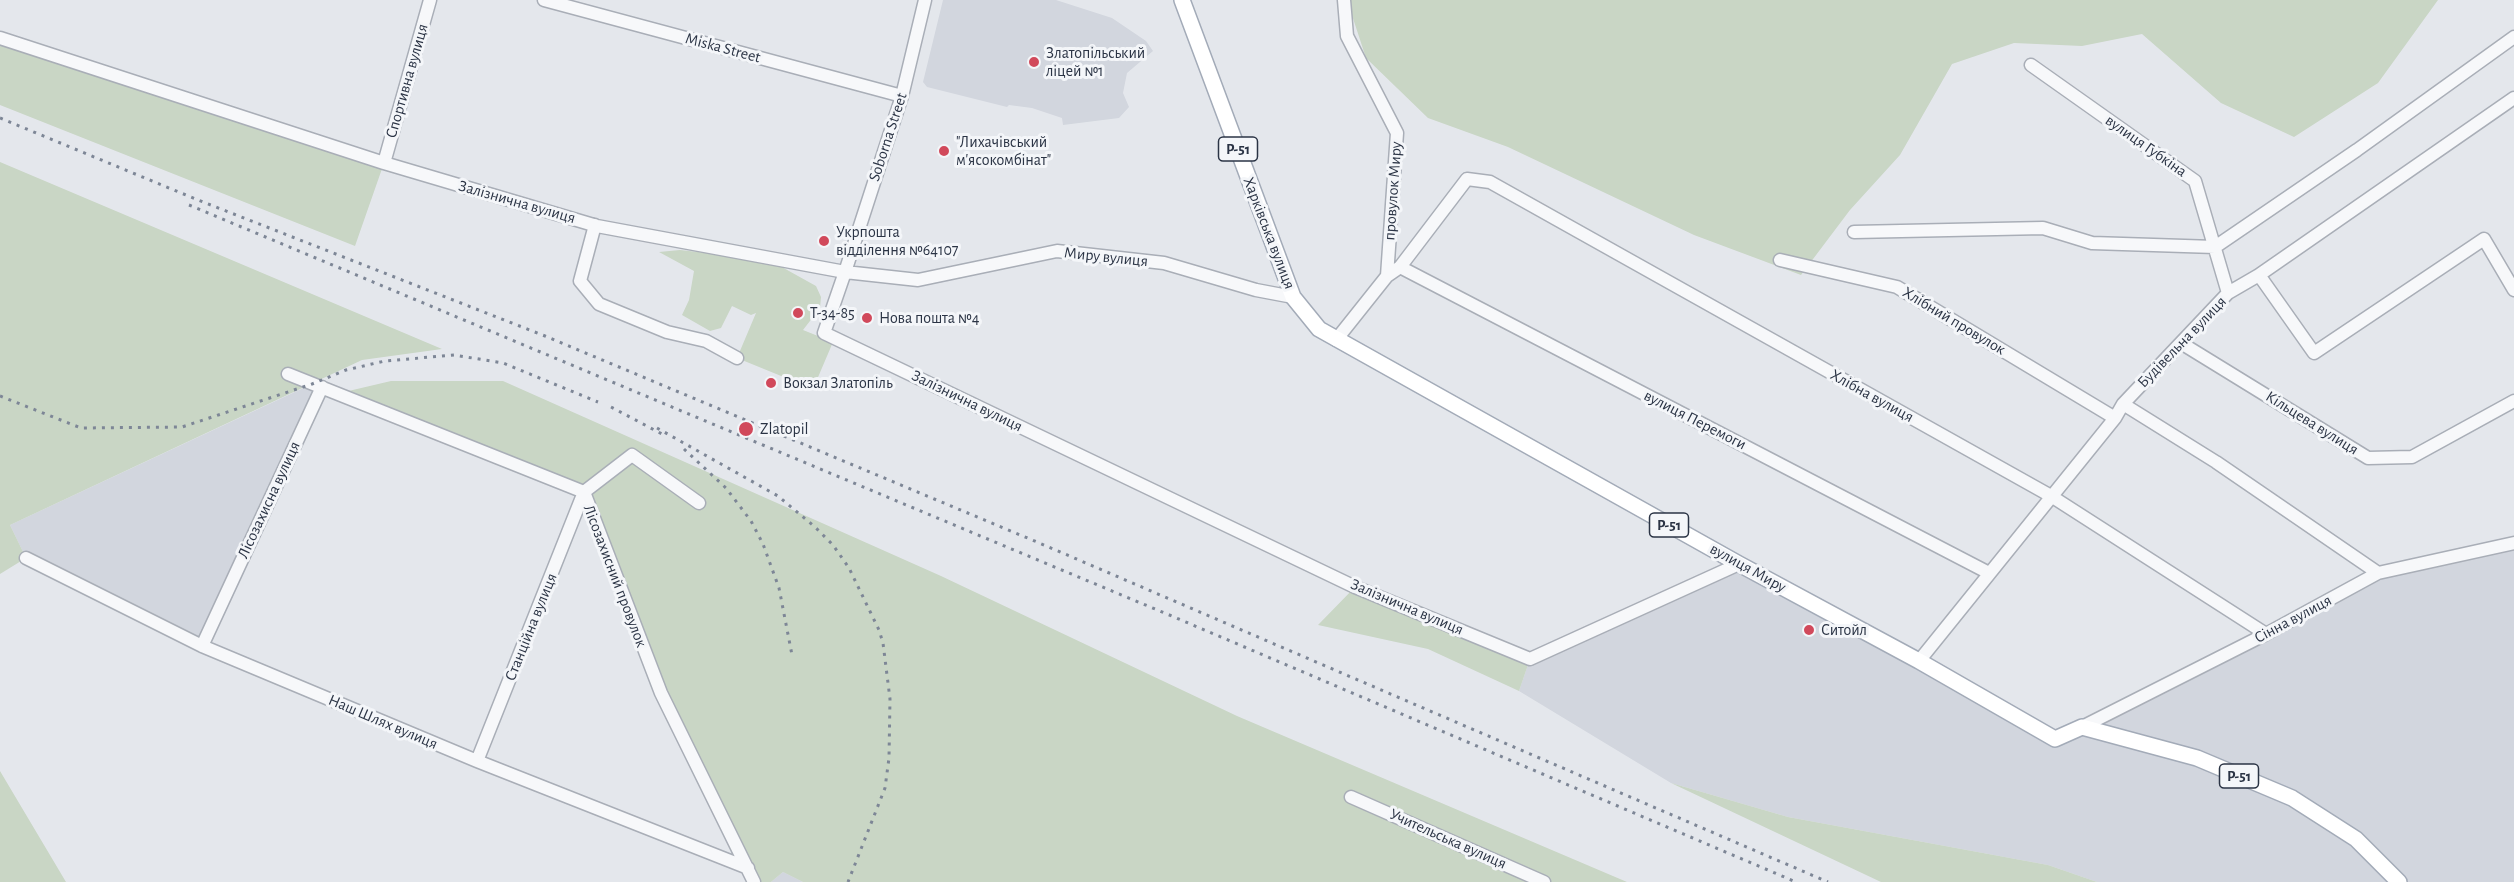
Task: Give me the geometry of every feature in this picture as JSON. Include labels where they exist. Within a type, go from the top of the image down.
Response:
[{"type":"main road","name":"Харківська вулиця","points":[[1182,0],[1293,297]]},
{"type":"main road","name":"вулиця Миру","points":[[1293,297],[1319,329],[1336,340],[1739,564],[1919,660],[2055,739],[2082,727]]},
{"type":"main road","name":"Р-51","points":[[2082,727],[2197,758],[2292,798],[2356,839],[2399,882]]},
{"type":"street","name":"Спортивна вулиця","points":[[384,163],[429,0]]},
{"type":"street","name":"Miska Street","points":[[544,0],[902,96]]},
{"type":"street","name":"Soborna Street","points":[[845,272],[902,96],[926,0]]},
{"type":"street","name":"провулок Миру","points":[[1344,0],[1347,36],[1397,133],[1387,276]]},
{"type":"street","points":[[1854,232],[2043,228],[2091,243],[2215,247],[2514,37]]},
{"type":"street","name":"Залізнична вулиця","points":[[0,38],[384,163],[595,225],[845,272],[824,333],[1355,586],[1530,658],[1739,564]]},
{"type":"street","name":"вулиця Губкіна","points":[[2031,65],[2195,181],[2228,293]]},
{"type":"street","name":"Будівельна вулиця","points":[[1919,660],[2115,418],[2123,404],[2228,293],[2259,275],[2514,98]]},
{"type":"street","name":"Хлібна вулиця","points":[[1400,267],[1467,180],[1490,182],[2051,496],[2266,634]]},
{"type":"street","points":[[595,225],[580,281],[599,304],[667,332],[706,341],[737,358]]},
{"type":"street","points":[[2259,275],[2314,353],[2484,239],[2514,290]]},
{"type":"street","name":"Миру вулиця","points":[[845,272],[918,280],[1057,251],[1164,263],[1256,290],[1293,297]]},
{"type":"street","name":"Хлібний провулок","points":[[1780,260],[1897,287],[2115,418]]},
{"type":"street","points":[[1336,340],[1387,276],[1400,267]]},
{"type":"street","name":"вулиця Перемоги","points":[[1400,267],[1989,573]]},
{"type":"street","name":"Кільцева вулиця","points":[[2181,342],[2368,458],[2412,457],[2514,401]]},
{"type":"street","points":[[288,374],[322,387]]},
{"type":"street","name":"Лісозахисний провулок","points":[[322,387],[584,492],[661,693],[754,882]]},
{"type":"street","name":"Лісозахисна вулиця","points":[[202,646],[322,387]]},
{"type":"street","points":[[2123,404],[2216,462],[2378,573]]},
{"type":"street","points":[[584,492],[632,455],[699,503]]},
{"type":"street","name":"Станційна вулиця","points":[[477,761],[584,492]]},
{"type":"street","name":"Сінна вулиця","points":[[2082,727],[2266,634],[2378,573],[2514,543]]},
{"type":"street","name":"Наш Шлях вулиця","points":[[26,558],[202,646],[477,761],[748,868]]},
{"type":"street","name":"Учительська вулиця","points":[[1351,796],[1544,882]]},
{"type":"shaded area","name":"Златопільський ліцей №1","points":[[943,0],[1056,0],[1112,18],[1146,41],[1153,51],[1127,73],[1123,93],[1129,107],[1119,118],[1063,125],[1062,118],[1032,108],[1009,105],[1007,107],[927,87],[923,82]]},
{"type":"shaded area","points":[[312,384],[322,387],[202,646],[26,558],[10,525]]},
{"type":"shaded area","points":[[2514,543],[2514,882],[2097,882],[2048,865],[1788,817],[1671,783],[1519,691],[1530,659],[1739,564],[2055,739],[2378,573]]},
{"type":"shaded area","points":[[783,872],[803,882],[771,882]]},
{"type":"green space","points":[[1347,0],[2438,0],[2378,83],[2294,137],[2221,103],[2142,34],[2082,46],[2014,43],[1952,64],[1900,155],[1850,210],[1801,275],[1694,235],[1508,147],[1428,118],[1366,58]]},
{"type":"green space","points":[[0,38],[384,163],[355,246],[0,105]]},
{"type":"green space","points":[[0,162],[442,349],[362,360],[10,525],[26,558],[0,574]]},
{"type":"green space","points":[[680,250],[780,266],[816,286],[821,297],[820,308],[803,330],[833,342],[813,389],[737,358],[756,313],[751,315],[732,306],[721,328],[710,331],[682,315],[689,300],[694,271],[659,252]]},
{"type":"green space","points":[[391,381],[503,381],[941,576],[1237,716],[1627,882],[803,882],[783,872],[771,882],[754,882],[661,693],[584,492],[340,393]]},
{"type":"green space","points":[[1355,587],[1530,659],[1519,691],[1428,649],[1318,625]]},
{"type":"green space","points":[[0,771],[66,882],[0,882]]},
{"type":"green space","points":[[1671,783],[1788,817],[2048,865],[2097,882],[1881,882]]},
{"type":"railway","points":[[0,118],[198,200],[545,336],[1037,542],[1828,882]]},
{"type":"railway","points":[[189,205],[1167,614],[1796,882]]},
{"type":"railway","points":[[0,396],[81,428],[182,427],[312,384],[346,370],[385,361],[454,355],[503,363],[598,402]]},
{"type":"railway","points":[[611,407],[662,434]]},
{"type":"railway","points":[[657,428],[778,496],[815,527],[833,545],[849,568],[879,630],[883,643],[890,699],[889,758],[885,788],[848,882]]},
{"type":"railway","points":[[684,449],[726,488],[751,521],[763,544],[779,588],[792,655]]},
{"type":"place","name":"Златопільський ліцей №1","points":[[1034,62]]},
{"type":"place","name":"\"Лихачівський м'ясокомбінат\"","points":[[944,151]]},
{"type":"place","name":"Укрпошта відділення №64107","points":[[824,241]]},
{"type":"place","name":"Т-34-85","points":[[798,313]]},
{"type":"place","name":"Нова пошта №4","points":[[867,318]]},
{"type":"place","name":"Вокзал Златопіль","points":[[771,383]]},
{"type":"place","name":"Zlatopil","points":[[746,429]]},
{"type":"place","name":"Ситойл","points":[[1809,630]]}]
